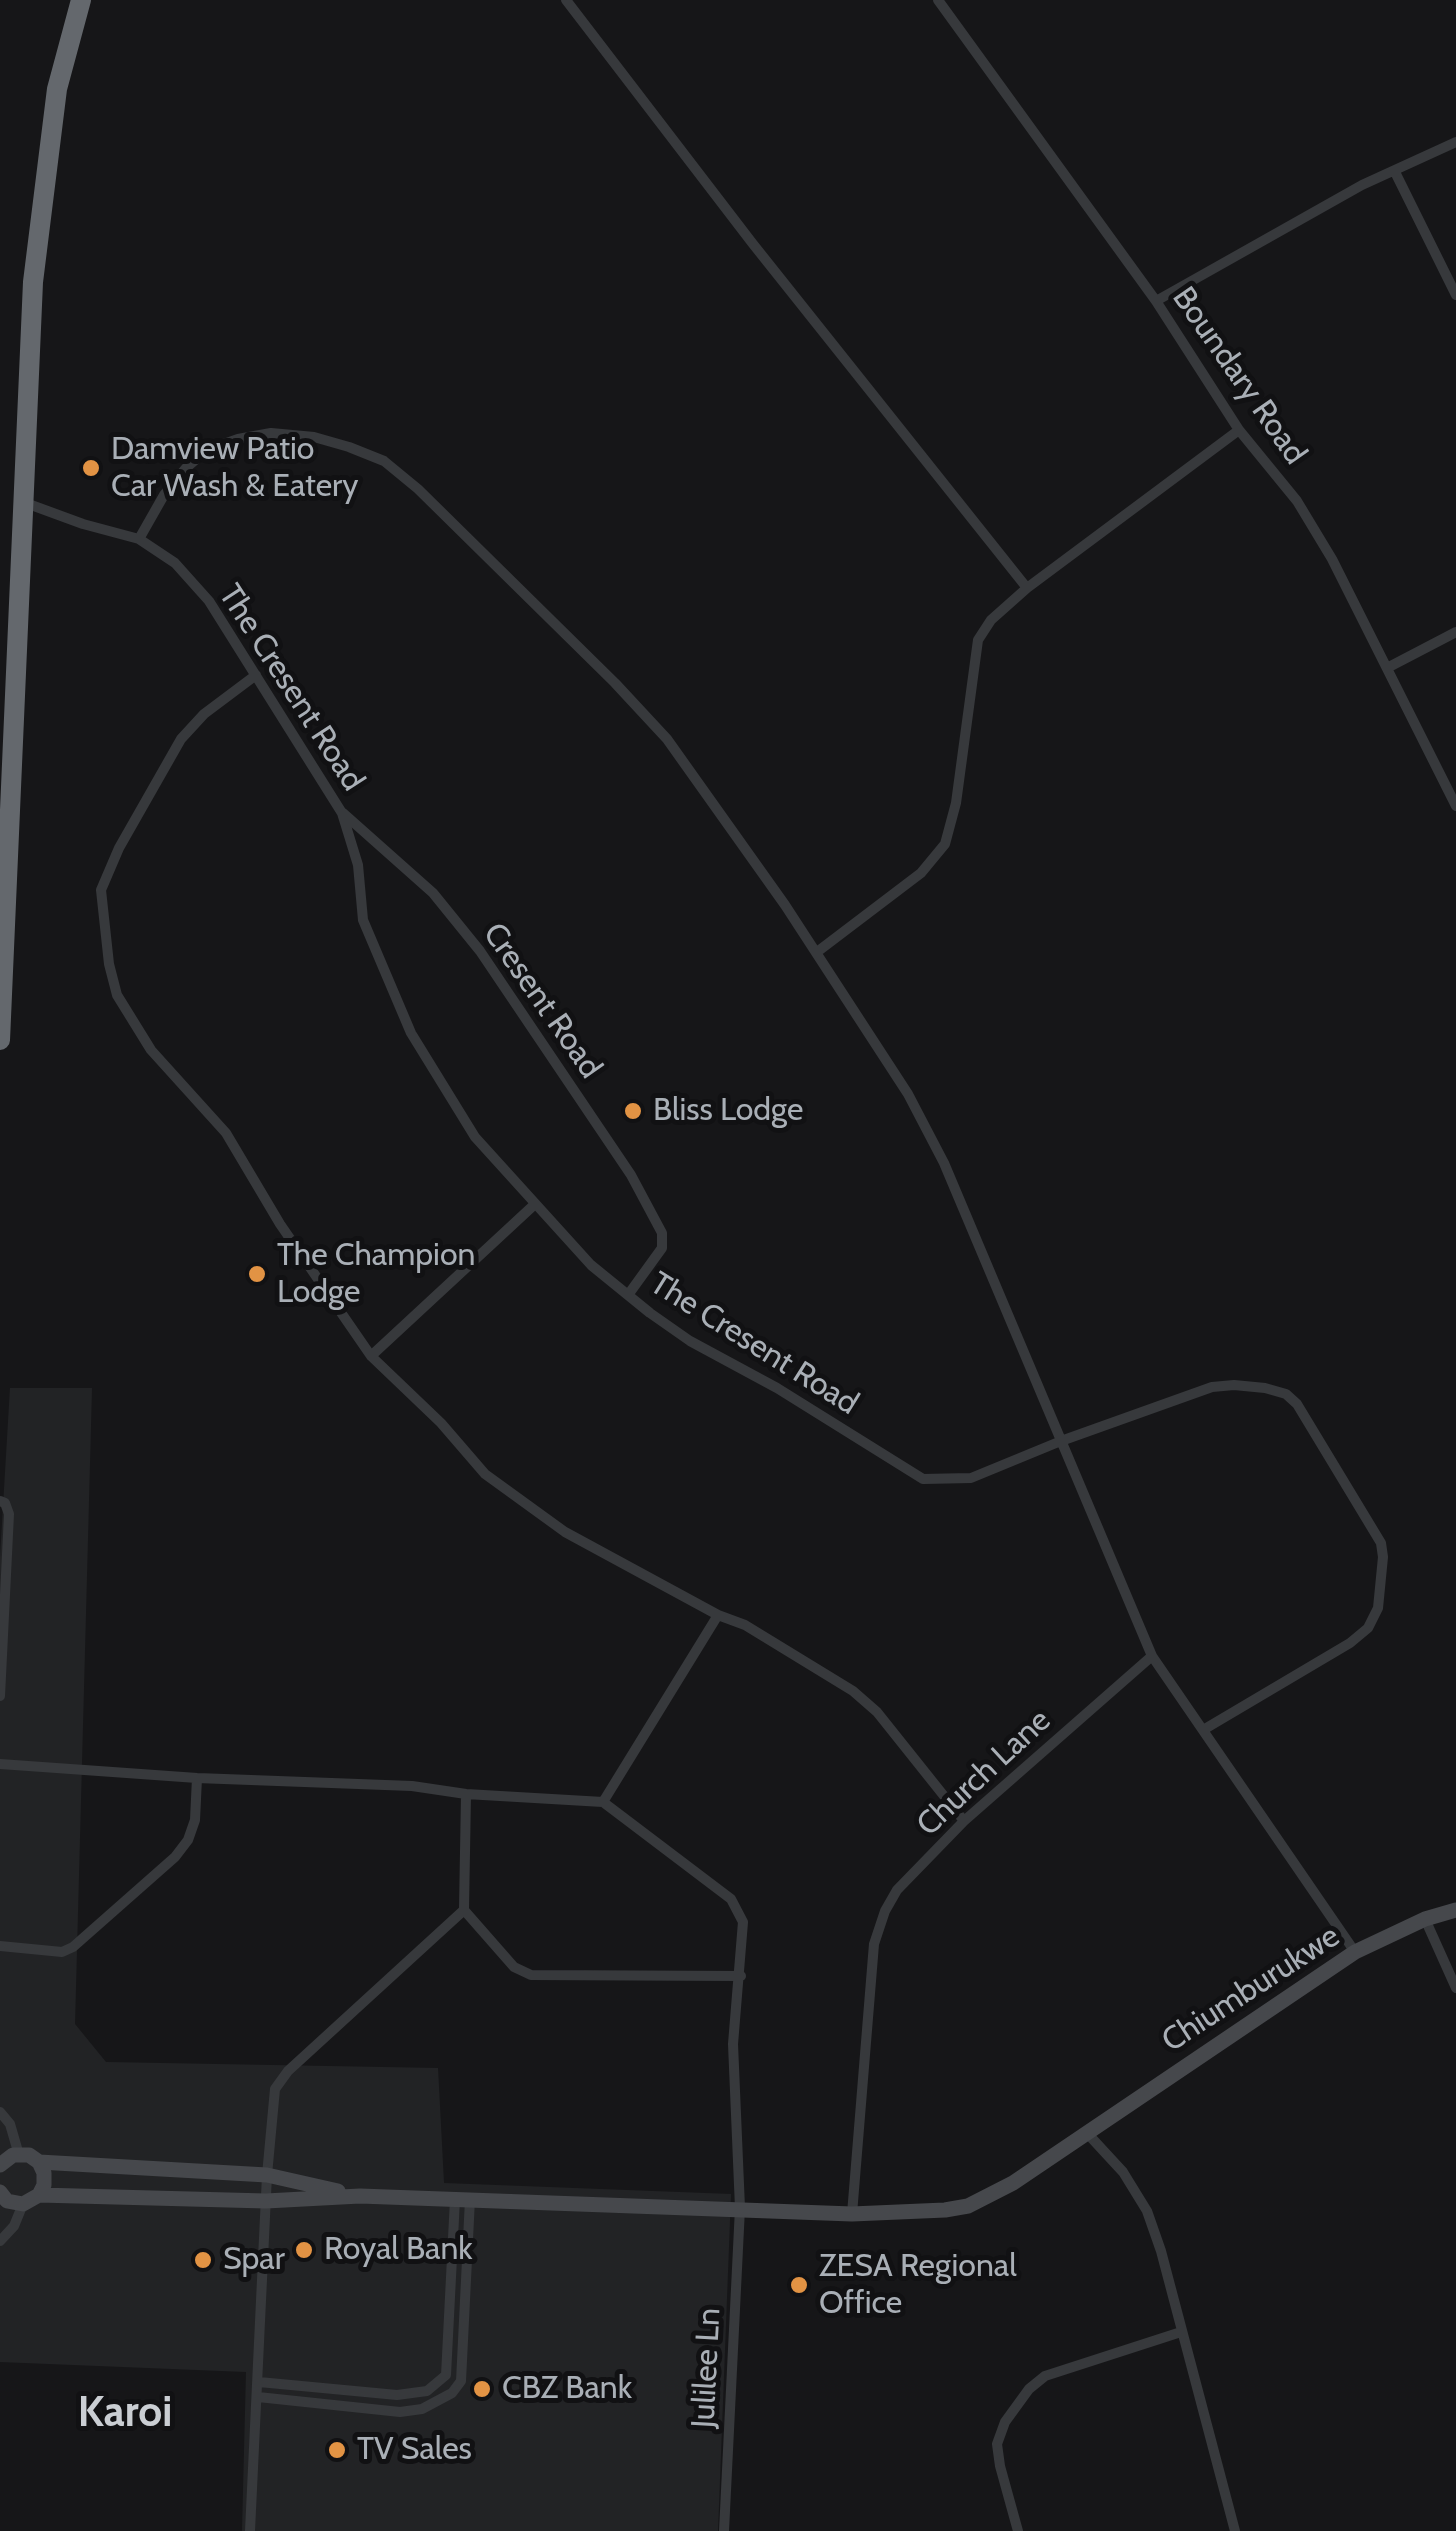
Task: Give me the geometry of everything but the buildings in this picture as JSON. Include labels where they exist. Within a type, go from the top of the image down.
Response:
[{"type":"highway","points":[[0,1040],[22,501],[38,226],[57,89],[81,0]]},
{"type":"street","points":[[566,0],[753,244],[1027,588]]},
{"type":"street","name":"Boundary Road","points":[[938,0],[1156,301],[1239,430],[1297,501],[1332,559],[1456,806]]},
{"type":"street","points":[[1156,301],[1346,194],[1456,142]]},
{"type":"street","points":[[1395,172],[1456,295]]},
{"type":"street","points":[[817,952],[921,873],[945,844],[956,804],[978,640],[990,620],[1239,430]]},
{"type":"street","points":[[138,539],[164,495],[186,468],[207,450],[238,439],[271,433],[314,436],[384,461],[545,614],[667,738],[817,952],[908,1094],[944,1163],[1152,1656],[1355,1952]]},
{"type":"street","name":"The Cresent Road","points":[[22,501],[82,524],[138,539],[176,563],[208,601],[342,813],[358,865],[363,920],[411,1034],[475,1137],[591,1264],[690,1341],[778,1388],[924,1478],[971,1478],[1061,1440],[1212,1386],[1234,1384],[1286,1394],[1296,1404],[1380,1543],[1382,1584],[1378,1608],[1368,1628],[1350,1643],[1203,1730]]},
{"type":"street","points":[[1386,668],[1456,632]]},
{"type":"street","points":[[256,674],[204,714],[180,739],[119,848],[101,890],[116,995],[151,1050],[226,1133],[280,1224],[371,1356],[442,1424],[486,1474],[566,1532],[718,1615],[745,1625],[852,1691],[878,1712],[964,1821]]},
{"type":"street","name":"Cresent Road","points":[[342,813],[433,893],[480,951],[631,1174],[662,1233],[662,1248],[628,1295]]},
{"type":"street","points":[[371,1356],[534,1204]]},
{"type":"street","points":[[0,1501],[9,1514],[0,1696]]},
{"type":"street","points":[[0,1764],[197,1778],[412,1786],[466,1794],[603,1802],[718,1615]]},
{"type":"street","name":"Church Lane","points":[[852,2214],[874,1944],[886,1911],[898,1890],[964,1821],[1152,1656]]},
{"type":"street","points":[[0,1946],[62,1952],[73,1947],[175,1857],[188,1840],[195,1820],[197,1778]]},
{"type":"street","points":[[466,1794],[464,1910],[514,1967],[531,1975],[741,1976]]},
{"type":"street","name":"Julilee Ln","points":[[603,1802],[730,1899],[742,1922],[733,2044],[740,2208],[724,2531]]},
{"type":"street","points":[[250,2531],[267,2176],[275,2090],[280,2079],[464,1910]]},
{"type":"street","name":"Chiumburukwe","points":[[360,2196],[852,2214],[968,2206],[1013,2183],[1355,1952],[1456,1910]]},
{"type":"street","points":[[1425,1920],[1450,1956],[1456,1988]]},
{"type":"street","points":[[0,2112],[10,2124],[19,2154]]},
{"type":"street","points":[[1087,2133],[1123,2172],[1147,2211],[1236,2531]]},
{"type":"street","points":[[0,2165],[19,2154],[39,2162],[44,2173],[39,2195]]},
{"type":"street","points":[[39,2162],[267,2176],[360,2196]]},
{"type":"street","points":[[164,2198],[166,2170]]},
{"type":"street","points":[[0,2192],[7,2201],[23,2204]]},
{"type":"street","points":[[0,2242],[14,2226],[23,2204],[39,2195],[266,2201],[360,2196]]},
{"type":"street","points":[[259,2382],[397,2396],[428,2391],[446,2375],[463,2199]]},
{"type":"street","points":[[258,2398],[400,2412],[422,2409],[461,2382],[463,2199]]},
{"type":"street","points":[[1018,2531],[997,2444],[1005,2422],[1029,2389],[1045,2376],[1180,2332]]},
{"type":"street","points":[[448,2340],[463,2341]]},
{"type":"street","points":[[353,2408],[355,2391]]},
{"type":"shaded area","points":[[10,1388],[92,1388],[75,2024],[106,2062],[438,2068],[444,2183],[731,2194],[718,2531],[242,2531],[246,2372],[0,2362],[0,1557]]},
{"type":"place","name":"Damview Patio Car Wash & Eatery","points":[[91,468]]},
{"type":"place","name":"Bliss Lodge","points":[[633,1111]]},
{"type":"place","name":"The Champion Lodge","points":[[257,1274]]},
{"type":"place","name":"Royal Bank","points":[[304,2250]]},
{"type":"place","name":"Spar","points":[[203,2260]]},
{"type":"place","name":"ZESA Regional Office","points":[[799,2285]]},
{"type":"place","name":"CBZ Bank","points":[[482,2389]]},
{"type":"place","name":"TV Sales","points":[[337,2450]]},
{"type":"district","name":"Karoi","points":[[125,2414]]}]
